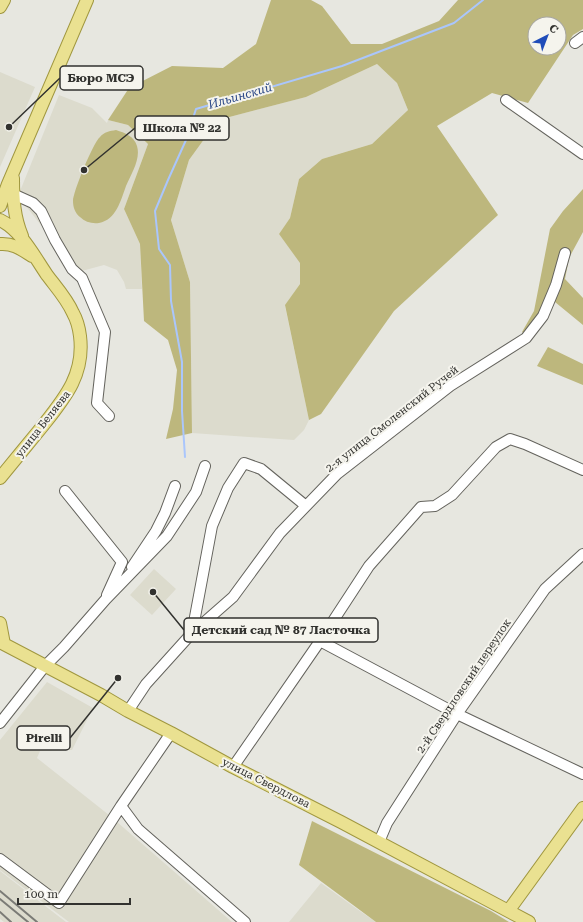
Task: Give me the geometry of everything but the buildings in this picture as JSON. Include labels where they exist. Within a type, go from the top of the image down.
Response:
[{"type":"main road","points":[[0,7],[4,0]]},
{"type":"main road","points":[[0,206],[12,173],[87,0]]},
{"type":"main road","points":[[12,173],[14,210],[17,225],[24,242]]},
{"type":"main road","points":[[0,220],[13,229],[24,242]]},
{"type":"main road","name":"улица Беляева","points":[[0,478],[28,445],[72,386],[77,373],[81,346],[79,329],[74,313],[24,242]]},
{"type":"main road","points":[[0,244],[15,246],[36,259]]},
{"type":"main road","points":[[0,623],[2,643]]},
{"type":"main road","name":"улица Свердлова","points":[[2,643],[234,767],[509,910],[529,922]]},
{"type":"main road","points":[[509,910],[583,808]]},
{"type":"street","points":[[506,100],[583,154]]},
{"type":"street","points":[[13,194],[33,203],[41,211],[55,240],[72,269],[82,278],[106,332],[98,403],[109,416]]},
{"type":"street","name":"2-я улица Смоленский Ручей","points":[[128,711],[146,684],[192,633],[233,597],[280,533],[337,474],[450,386],[526,338],[544,316],[556,285],[565,253]]},
{"type":"street","points":[[234,767],[370,566],[421,507],[435,506],[452,495],[496,447],[510,439],[525,444],[583,470]]},
{"type":"street","points":[[192,633],[212,526],[228,488],[244,463],[261,469],[306,506]]},
{"type":"street","points":[[0,723],[45,666],[64,647],[106,599],[167,536],[196,492],[205,466]]},
{"type":"street","points":[[115,590],[156,531],[165,513],[175,486]]},
{"type":"street","points":[[65,491],[122,562],[106,599]]},
{"type":"street","name":"2-й Свердловский переулок","points":[[379,842],[387,824],[457,714],[545,589],[583,554]]},
{"type":"street","points":[[320,641],[457,714],[583,774]]},
{"type":"street","points":[[0,859],[58,904],[121,806],[172,733]]},
{"type":"street","points":[[121,806],[138,829],[245,922]]},
{"type":"shaded area","points":[[271,0],[311,0],[322,6],[351,44],[382,44],[439,21],[458,0],[583,0],[583,29],[573,35],[567,44],[567,16],[527,16],[527,56],[559,56],[528,103],[492,93],[437,126],[498,215],[394,311],[321,414],[309,420],[285,305],[300,284],[300,263],[279,234],[290,218],[299,179],[322,159],[372,144],[408,110],[397,83],[377,64],[306,97],[218,120],[189,160],[171,220],[190,282],[192,433],[166,439],[173,409],[177,370],[168,340],[144,321],[140,244],[124,209],[148,144],[128,125],[108,120],[129,88],[172,66],[223,68],[256,44]]},
{"type":"shaded area","points":[[377,64],[397,83],[408,110],[372,144],[322,159],[299,179],[290,218],[279,234],[300,262],[300,284],[285,306],[309,420],[304,430],[294,440],[192,433],[190,282],[171,220],[189,160],[218,120],[306,97]]},
{"type":"shaded area","points":[[0,72],[35,87],[0,167]]},
{"type":"shaded area","points":[[59,95],[92,108],[107,123],[108,120],[128,125],[148,144],[124,209],[140,244],[142,289],[126,289],[117,270],[104,265],[78,272],[18,196]]},
{"type":"shaded area","points":[[116,130],[126,134],[134,140],[138,151],[137,161],[114,214],[105,221],[99,223],[89,222],[82,219],[74,208],[73,201],[76,188],[97,141],[103,134]]},
{"type":"shaded area","points":[[583,189],[583,232],[569,258],[565,279],[583,298],[583,325],[555,302],[532,339],[522,332],[534,311],[550,229],[563,211]]},
{"type":"shaded area","points":[[548,347],[583,364],[583,385],[537,366]]},
{"type":"shaded area","points":[[154,569],[176,589],[152,615],[130,595]]},
{"type":"shaded area","points":[[47,682],[93,708],[72,750],[40,751],[37,758],[109,815],[232,922],[69,922],[0,870],[0,740]]},
{"type":"shaded area","points":[[312,821],[491,911],[509,922],[376,922],[299,865]]},
{"type":"shaded area","points":[[0,871],[66,922],[4,922],[0,919]]},
{"type":"shaded area","points":[[321,883],[357,909],[376,922],[289,922]]},
{"type":"waterway","name":"Ильинский","points":[[185,457],[182,411],[182,362],[171,301],[170,265],[159,249],[155,211],[186,140],[196,109],[342,66],[454,23],[483,0]]},
{"type":"railway","points":[[0,891],[37,922]]},
{"type":"railway","points":[[0,899],[28,922]]},
{"type":"railway","points":[[0,912],[11,922]]},
{"type":"place","name":"Бюро МСЭ","points":[[9,127]]},
{"type":"place","name":"Школа № 22","points":[[84,170]]},
{"type":"place","name":"Детский сад № 87 Ласточка","points":[[153,592]]},
{"type":"place","name":"Pirelli","points":[[118,678]]}]
